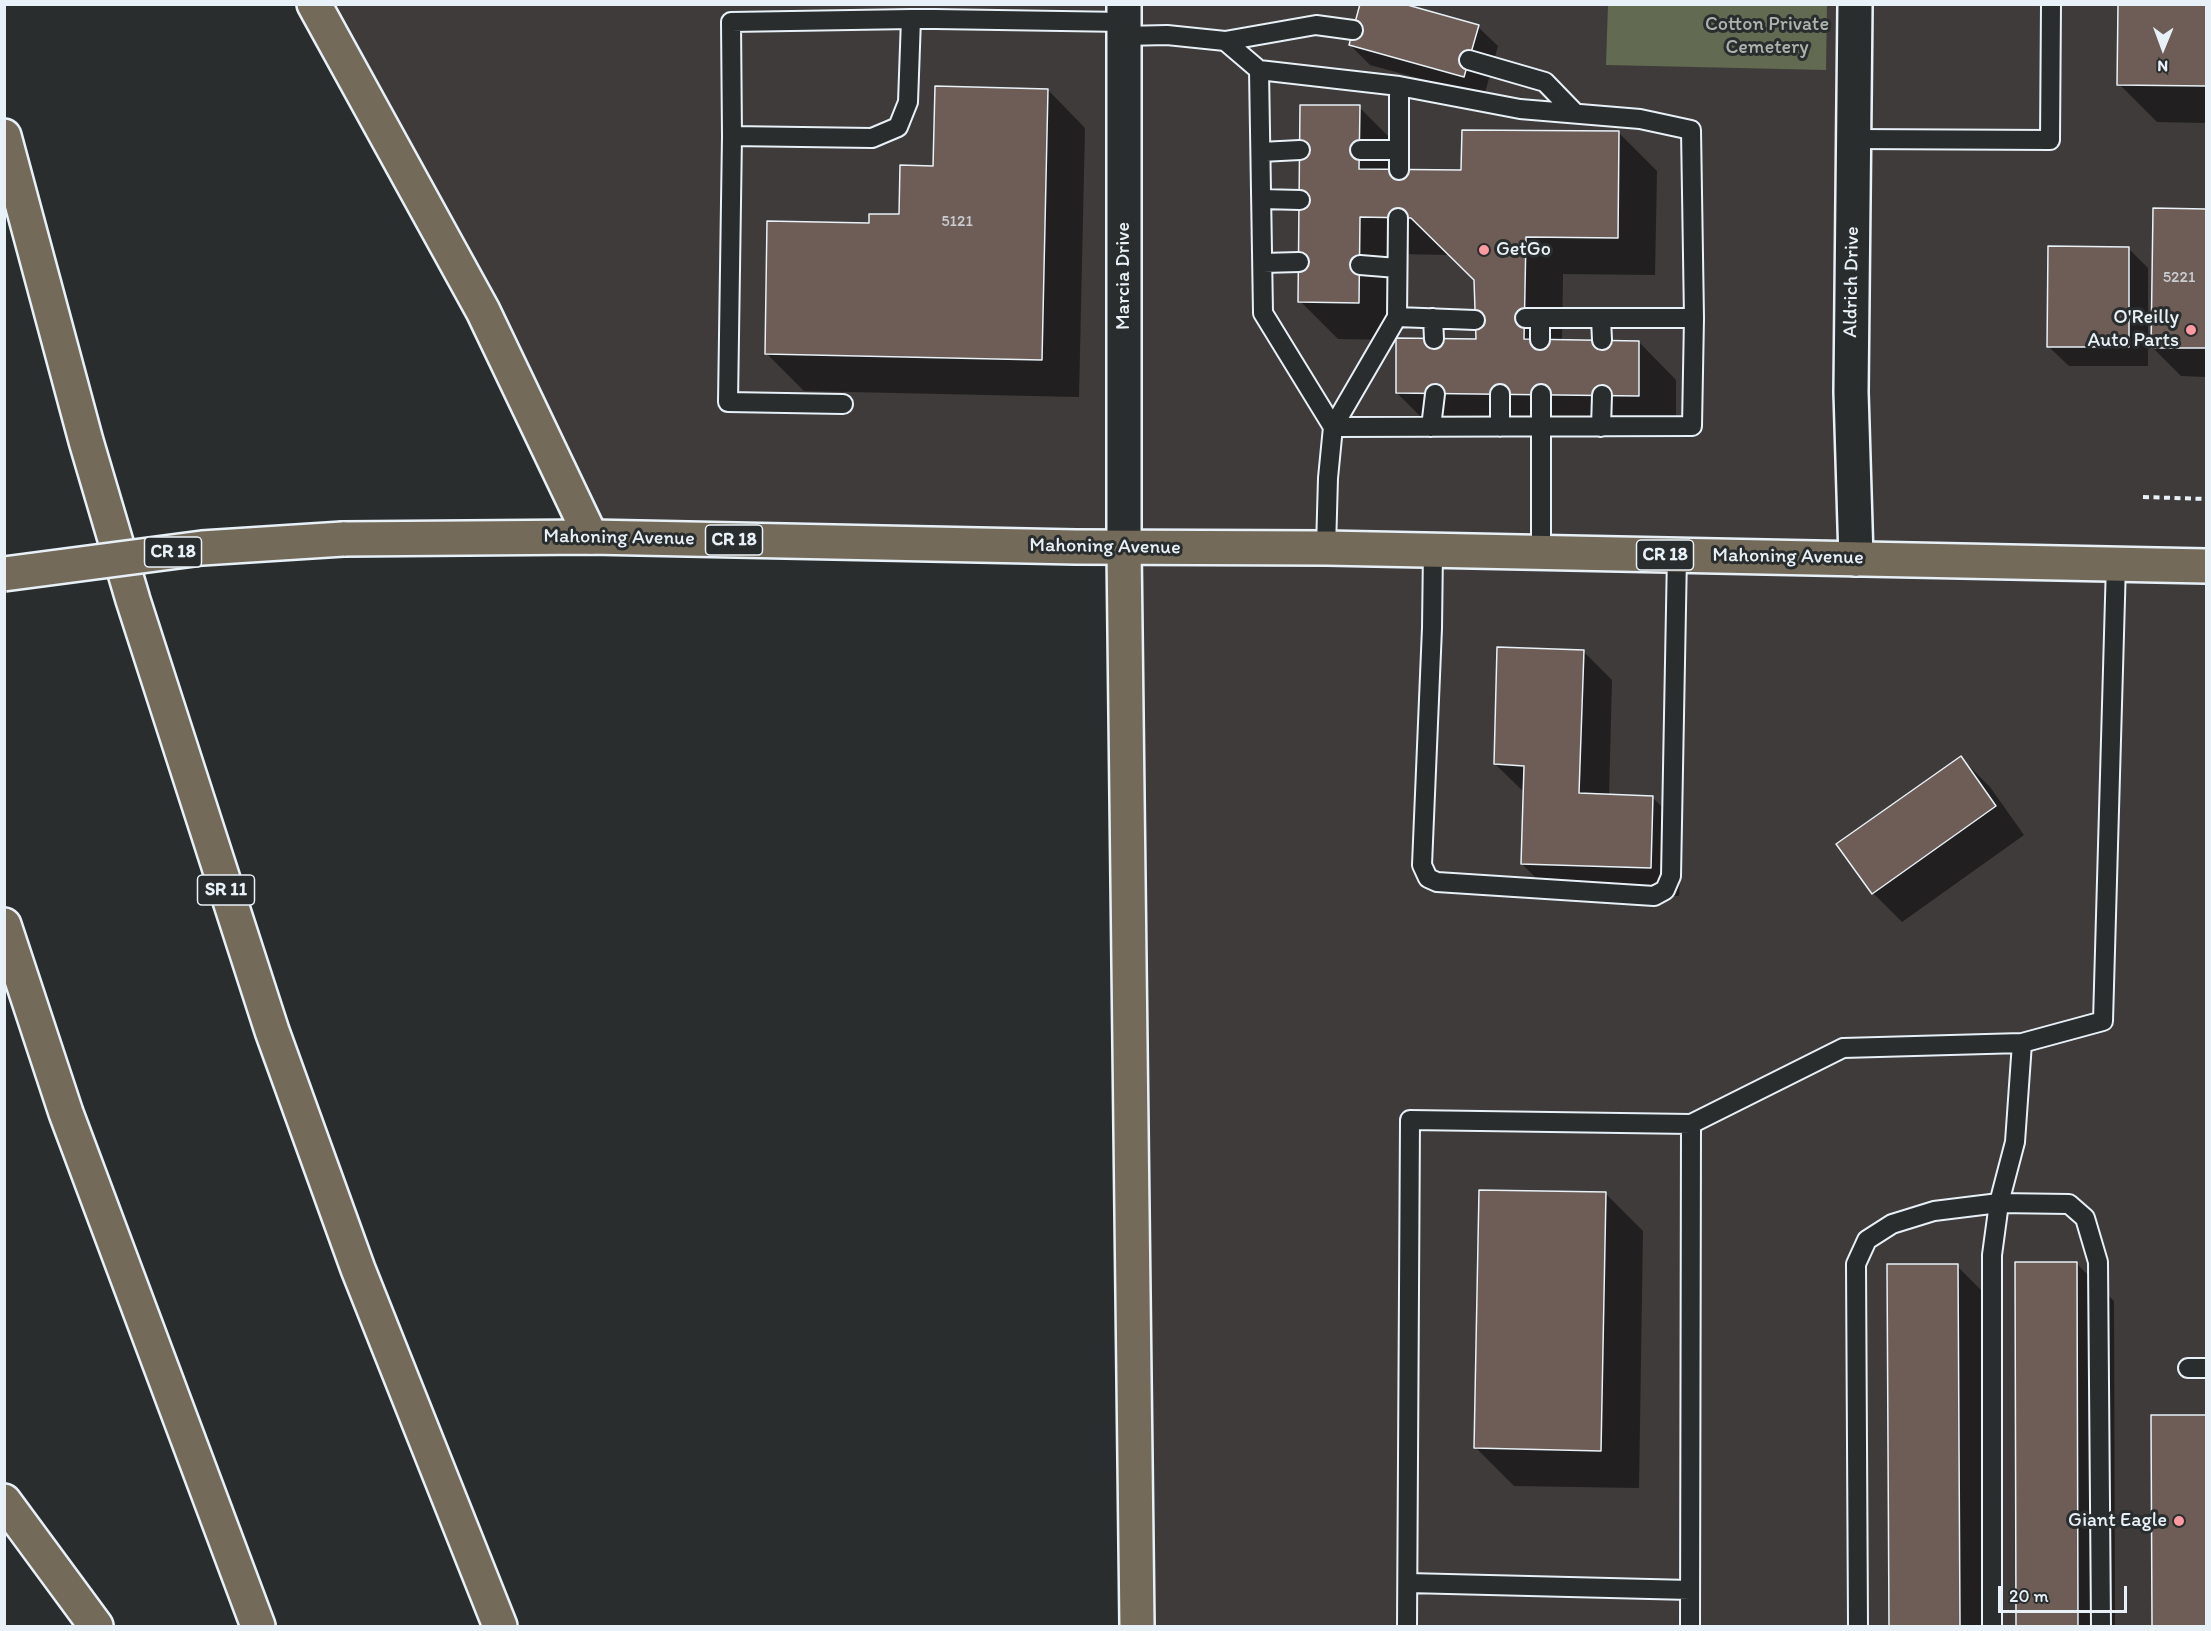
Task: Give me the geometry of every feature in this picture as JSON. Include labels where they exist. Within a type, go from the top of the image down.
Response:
[{"type":"main road","points":[[314,4],[483,311],[591,537]]},
{"type":"main road","name":"SR 11","points":[[4,135],[86,441],[130,588],[272,1031],[358,1269],[500,1626]]},
{"type":"main road","name":"Mahoning Avenue","points":[[4,574],[202,548],[343,539],[591,537],[1124,548],[1326,548],[2206,566]]},
{"type":"main road","points":[[1124,548],[1137,1626]]},
{"type":"main road","points":[[4,925],[66,1113],[231,1560],[258,1626]]},
{"type":"main road","points":[[4,1501],[96,1626]]},
{"type":"street","name":"Aldrich Drive","points":[[1855,4],[1851,392],[1856,559]]},
{"type":"street","name":"Marcia Drive","points":[[1124,21],[1124,548]]},
{"type":"lane","points":[[1854,139],[2050,140],[2051,4]]},
{"type":"lane","points":[[843,405],[728,402],[732,136],[731,22],[911,19],[1022,12],[1124,21],[1167,35],[1225,41],[1316,25],[1353,30]]},
{"type":"lane","points":[[732,136],[872,138],[898,127],[908,102],[911,19]]},
{"type":"lane","points":[[1225,41],[1259,70],[1400,86],[1520,109],[1640,119],[1691,130],[1694,318],[1692,426],[1333,427]]},
{"type":"lane","points":[[1469,60],[1545,82],[1575,113]]},
{"type":"lane","points":[[1259,70],[1263,313],[1333,427]]},
{"type":"lane","points":[[1399,170],[1400,86]]},
{"type":"lane","points":[[1261,152],[1300,150]]},
{"type":"lane","points":[[1360,150],[1398,150]]},
{"type":"lane","points":[[1262,199],[1300,200]]},
{"type":"lane","points":[[1326,548],[1328,478],[1333,427],[1396,317],[1398,218]]},
{"type":"lane","points":[[1263,263],[1299,262]]},
{"type":"lane","points":[[1360,265],[1397,267]]},
{"type":"lane","points":[[1396,317],[1475,320]]},
{"type":"lane","points":[[1434,318],[1434,339]]},
{"type":"lane","points":[[1540,340],[1532,318],[1694,318]]},
{"type":"lane","points":[[1601,319],[1602,340]]},
{"type":"lane","points":[[1431,427],[1435,394]]},
{"type":"lane","points":[[1500,394],[1500,428]]},
{"type":"lane","points":[[1541,394],[1541,553]]},
{"type":"lane","points":[[1601,427],[1602,395]]},
{"type":"lane","points":[[1433,550],[1422,865],[1428,878],[1437,882],[1654,896],[1665,890],[1671,876],[1677,555]]},
{"type":"lane","points":[[1407,1626],[1410,1120],[1691,1124],[1843,1048],[2022,1043],[2103,1021],[2116,564]]},
{"type":"lane","points":[[1992,1626],[1992,1255],[1999,1203],[2015,1142],[2022,1043]]},
{"type":"lane","points":[[1689,1626],[1691,1124]]},
{"type":"lane","points":[[1858,1626],[1856,1264],[1867,1240],[1892,1224],[1934,1211],[1999,1203],[2069,1204],[2085,1218],[2098,1262],[2100,1626]]},
{"type":"lane","points":[[1408,1583],[1690,1590]]},
{"type":"path","points":[[2143,497],[2206,499]]},
{"type":"shaded area","points":[[314,5],[2206,5],[2206,1626],[1137,1626],[1124,548],[591,537]]},
{"type":"green space","name":"Cotton Private Cemetery","points":[[1608,4],[1827,5],[1826,70],[1606,65]]},
{"type":"building","points":[[1360,4],[1404,4],[1479,25],[1464,77],[1349,45]]},
{"type":"building","points":[[2118,4],[2206,4],[2206,86],[2117,85]]},
{"type":"building","points":[[935,86],[1048,89],[1042,360],[765,354],[767,221],[869,223],[869,214],[899,214],[900,165],[933,166]]},
{"type":"building","name":"GetGo","points":[[1300,105],[1360,105],[1359,169],[1461,170],[1462,130],[1619,131],[1618,238],[1526,237],[1524,339],[1639,341],[1639,396],[1396,393],[1396,338],[1476,339],[1474,280],[1411,218],[1360,217],[1359,303],[1298,302]]},
{"type":"building","points":[[2153,208],[2206,209],[2206,348],[2151,348]]},
{"type":"building","points":[[2048,246],[2129,247],[2129,347],[2047,347]]},
{"type":"building","points":[[1497,647],[1584,650],[1579,793],[1653,796],[1651,868],[1521,864],[1524,766],[1494,764]]},
{"type":"building","points":[[1961,756],[1996,806],[1872,894],[1836,844]]},
{"type":"building","points":[[1479,1190],[1606,1192],[1601,1451],[1474,1448]]},
{"type":"building","points":[[2015,1262],[2077,1262],[2078,1626],[2016,1626]]},
{"type":"building","points":[[1887,1264],[1958,1264],[1960,1626],[1889,1626]]},
{"type":"building","name":"Giant Eagle","points":[[2151,1415],[2206,1415],[2206,1626],[2152,1626]]},
{"type":"place","name":"GetGo","points":[[1484,250]]},
{"type":"place","name":"O'Reilly Auto Parts","points":[[2191,330]]},
{"type":"place","name":"Giant Eagle","points":[[2179,1521]]}]
